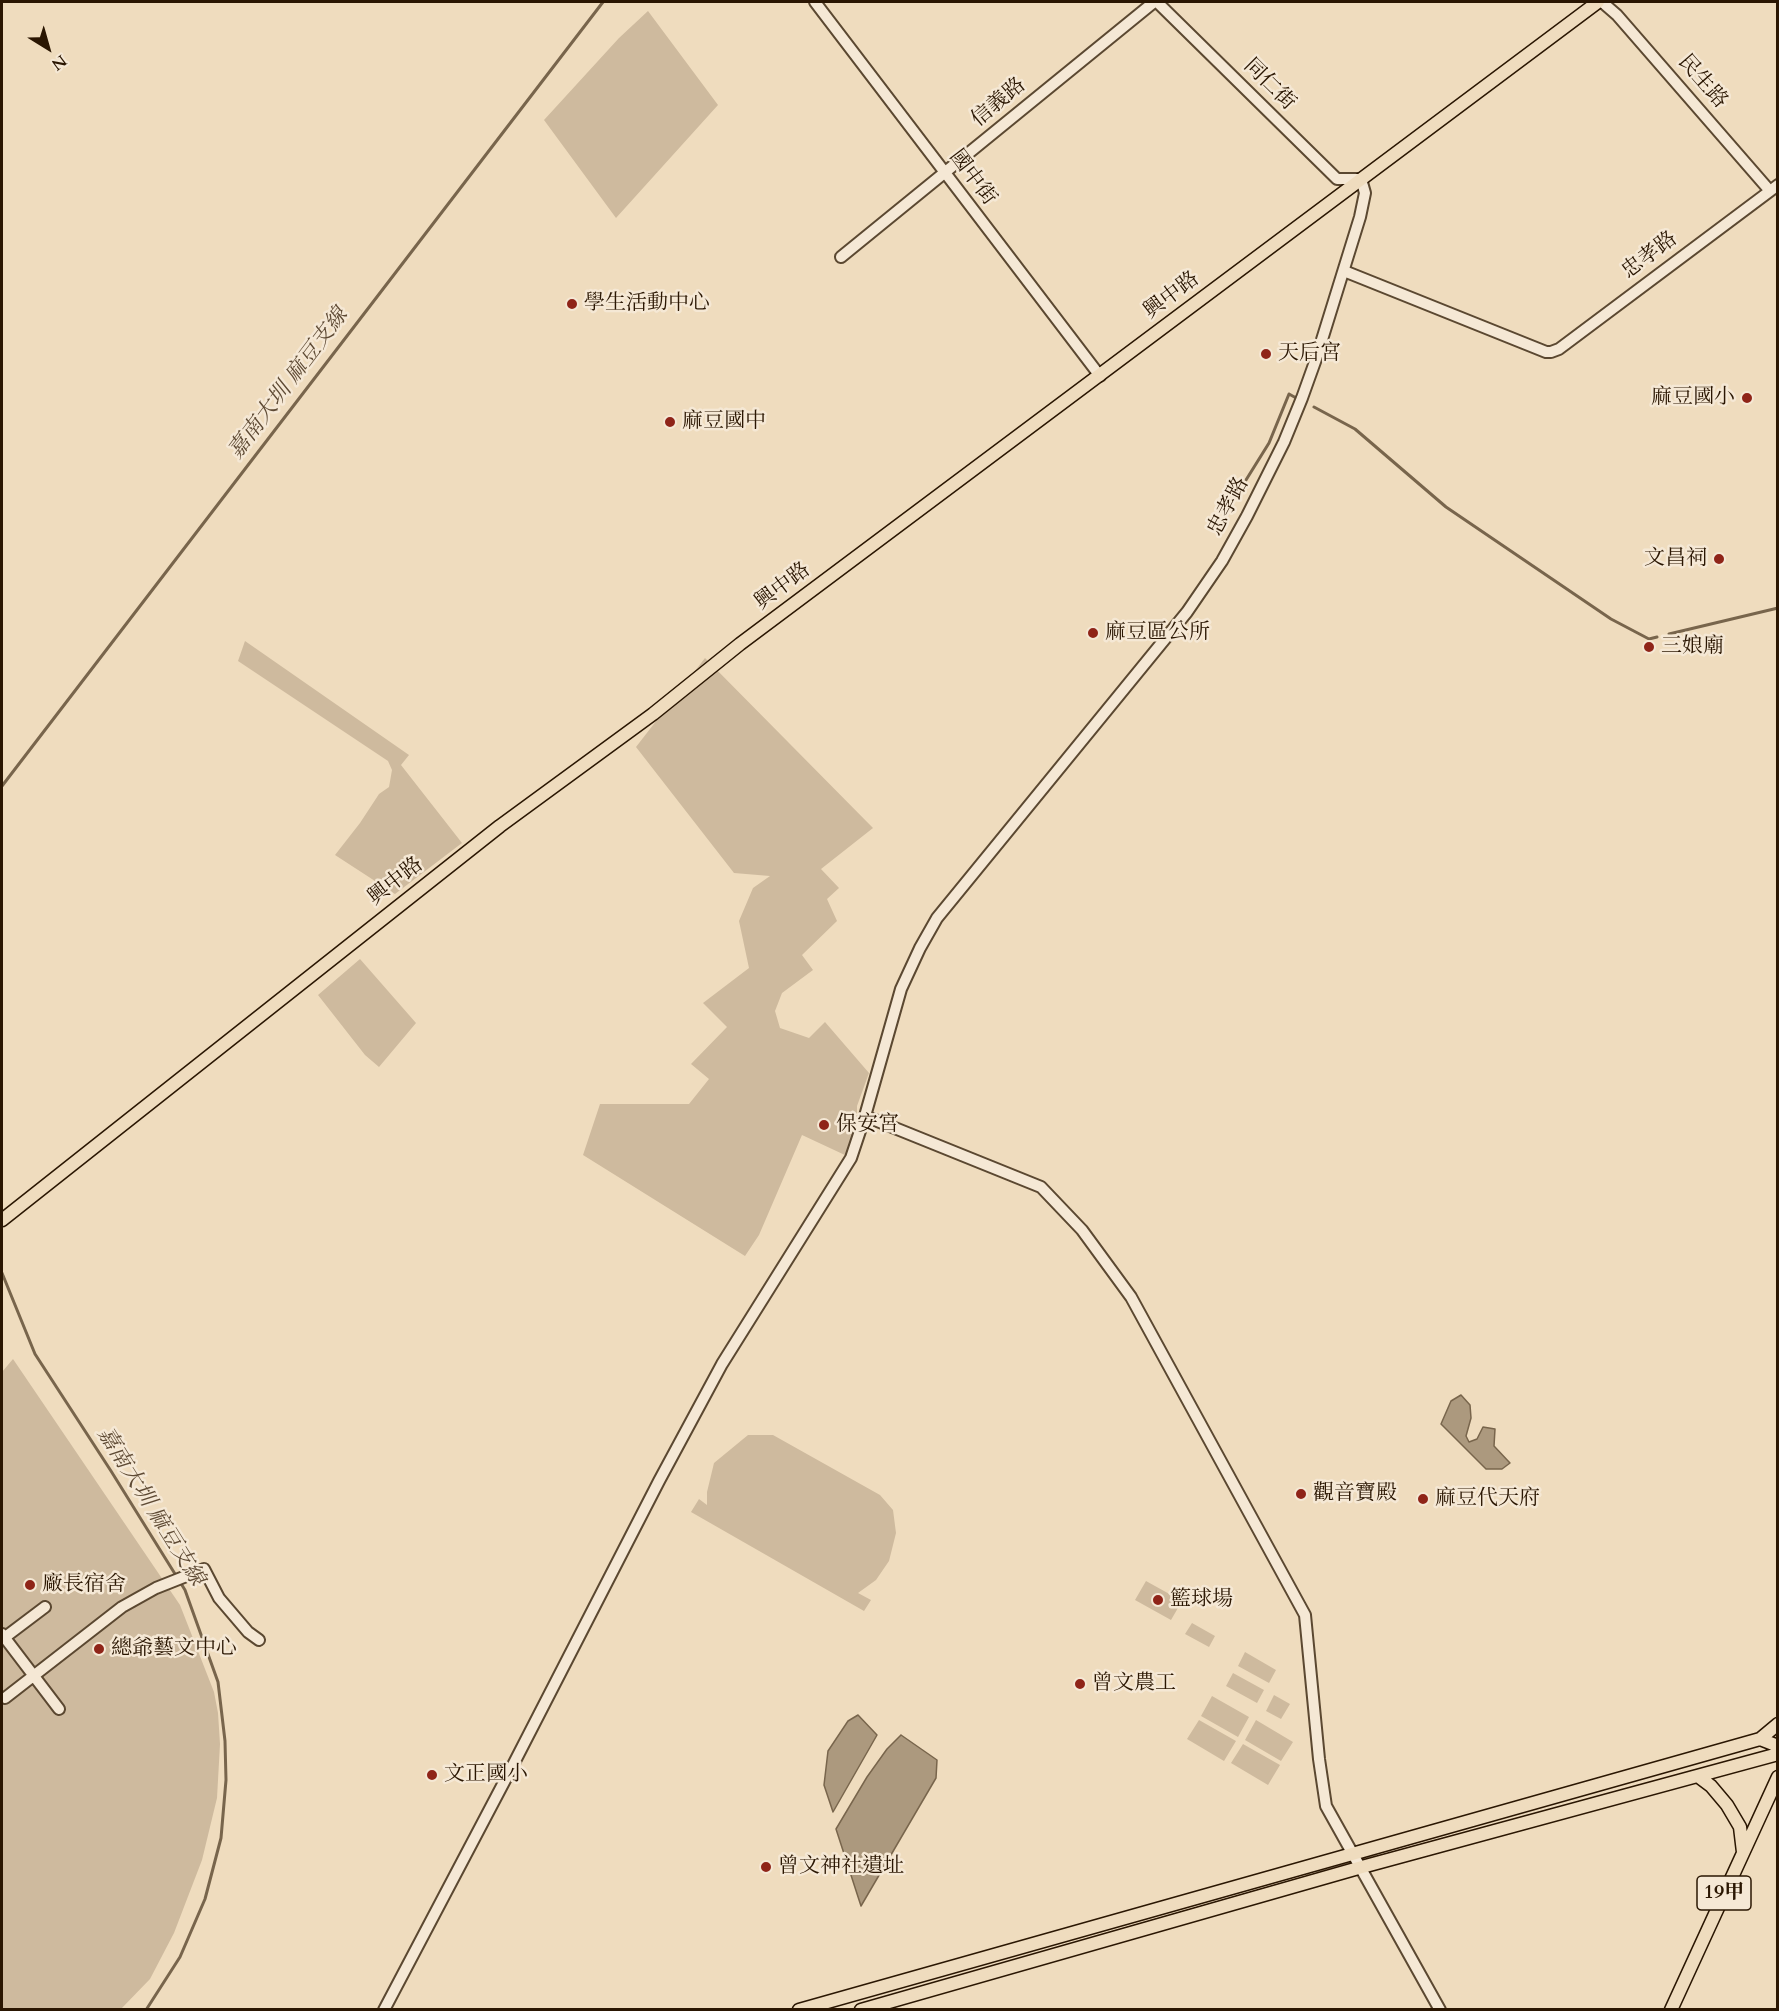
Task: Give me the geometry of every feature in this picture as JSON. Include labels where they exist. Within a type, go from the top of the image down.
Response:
[{"type":"main road","name":"興中路","points":[[2,1219],[448,865],[653,714],[806,594],[1600,2]]},
{"type":"main road","points":[[799,2010],[1760,1739],[1778,1724]]},
{"type":"main road","points":[[1760,1739],[1778,1746]]},
{"type":"main road","points":[[861,2010],[1362,1867],[1778,1754]]},
{"type":"main road","points":[[1699,1777],[1711,1786],[1727,1805],[1740,1827],[1743,1852]]},
{"type":"main road","name":"19甲","points":[[1671,2010],[1778,1777]]},
{"type":"street","name":"國中街","points":[[815,2],[1100,376]]},
{"type":"street","name":"信義路","points":[[841,257],[1155,2]]},
{"type":"street","name":"同仁街","points":[[1155,2],[1337,179],[1361,179]]},
{"type":"street","name":"民生路","points":[[1600,2],[1617,15],[1774,188]]},
{"type":"street","name":"忠孝路","points":[[384,2010],[659,1481],[723,1364],[842,1175],[865,1116],[901,989],[937,918],[1187,612],[1222,561],[1242,525],[1289,431],[1316,359],[1344,271],[1365,193],[1361,179]]},
{"type":"street","name":"忠孝路","points":[[1344,271],[1546,352],[1551,352],[1559,349],[1774,188]]},
{"type":"street","points":[[865,1116],[1041,1187],[1082,1230],[1131,1297],[1305,1615],[1319,1759],[1326,1806],[1440,2010]]},
{"type":"street","points":[[5,1698],[122,1608],[156,1588],[204,1569],[219,1598],[248,1632],[259,1640]]},
{"type":"street","points":[[45,1607],[4,1641],[59,1709]]},
{"type":"shaded area","points":[[648,11],[718,105],[616,218],[544,120],[619,38]]},
{"type":"shaded area","points":[[245,641],[409,755],[401,765],[462,843],[395,894],[335,855],[379,794],[389,787],[392,770],[388,761],[238,661]]},
{"type":"shaded area","points":[[705,658],[873,828],[821,869],[839,888],[827,899],[837,921],[802,955],[813,970],[782,993],[775,1011],[780,1028],[809,1038],[825,1022],[869,1073],[857,1106],[857,1118],[847,1156],[802,1135],[759,1235],[745,1256],[583,1155],[600,1104],[689,1104],[709,1079],[691,1064],[727,1027],[703,1003],[749,968],[739,921],[753,888],[770,876],[734,873],[636,747]]},
{"type":"shaded area","points":[[360,959],[416,1023],[379,1067],[365,1055],[318,995]]},
{"type":"shaded area","name":"總爺藝文中心","points":[[13,1359],[180,1605],[214,1692],[218,1713],[220,1744],[217,1798],[202,1860],[174,1933],[150,1979],[121,2009],[2,2009],[2,1372]]},
{"type":"shaded area","points":[[1461,1395],[1470,1405],[1471,1418],[1466,1436],[1469,1442],[1477,1439],[1483,1427],[1495,1429],[1494,1446],[1510,1463],[1502,1469],[1486,1469],[1441,1424],[1451,1401]]},
{"type":"shaded area","points":[[748,1435],[773,1435],[880,1495],[893,1510],[896,1533],[889,1561],[876,1580],[858,1593],[871,1600],[864,1611],[691,1512],[699,1499],[707,1505],[707,1492],[714,1463]]},
{"type":"shaded area","name":"籃球場","points":[[1146,1581],[1182,1601],[1171,1620],[1135,1600]]},
{"type":"shaded area","points":[[1192,1623],[1215,1636],[1209,1647],[1185,1634]]},
{"type":"shaded area","points":[[1245,1652],[1276,1670],[1269,1683],[1238,1666]]},
{"type":"shaded area","points":[[1233,1673],[1264,1690],[1257,1703],[1226,1686]]},
{"type":"shaded area","points":[[1274,1695],[1290,1704],[1281,1719],[1266,1711]]},
{"type":"shaded area","points":[[1212,1696],[1249,1717],[1238,1737],[1201,1716]]},
{"type":"shaded area","points":[[858,1715],[877,1735],[833,1812],[824,1785],[828,1751],[848,1721]]},
{"type":"shaded area","points":[[1199,1720],[1236,1741],[1224,1761],[1187,1739]]},
{"type":"shaded area","points":[[1256,1720],[1293,1742],[1281,1761],[1245,1740]]},
{"type":"shaded area","points":[[901,1735],[937,1760],[936,1778],[861,1906],[836,1829],[867,1777],[887,1749]]},
{"type":"shaded area","points":[[1243,1744],[1280,1765],[1268,1785],[1231,1763]]},
{"type":"waterway","name":"嘉南大圳 麻豆支線","points":[[2,786],[603,2]]},
{"type":"waterway","points":[[1241,488],[1269,443],[1289,394],[1298,399]]},
{"type":"waterway","points":[[1314,407],[1355,429],[1446,507],[1611,619],[1649,639],[1657,637]]},
{"type":"waterway","points":[[1669,634],[1778,608]]},
{"type":"waterway","name":"嘉南大圳 麻豆支線","points":[[2,1273],[35,1354],[185,1590],[218,1682],[225,1741],[226,1780],[221,1838],[205,1899],[180,1957],[146,2010]]},
{"type":"place","name":"學生活動中心","points":[[572,304]]},
{"type":"place","name":"天后宮","points":[[1266,354]]},
{"type":"place","name":"麻豆國小","points":[[1747,398]]},
{"type":"place","name":"麻豆國中","points":[[670,422]]},
{"type":"place","name":"文昌祠","points":[[1719,559]]},
{"type":"place","name":"麻豆區公所","points":[[1093,633]]},
{"type":"place","name":"三娘廟","points":[[1649,647]]},
{"type":"place","name":"保安宮","points":[[824,1125]]},
{"type":"place","name":"觀音寶殿","points":[[1301,1494]]},
{"type":"place","name":"麻豆代天府","points":[[1423,1499]]},
{"type":"place","name":"廠長宿舍","points":[[30,1585]]},
{"type":"place","name":"籃球場","points":[[1158,1600]]},
{"type":"place","name":"總爺藝文中心","points":[[99,1649]]},
{"type":"place","name":"曾文農工","points":[[1080,1684]]},
{"type":"place","name":"文正國小","points":[[432,1775]]},
{"type":"place","name":"曾文神社遺址","points":[[766,1867]]}]
